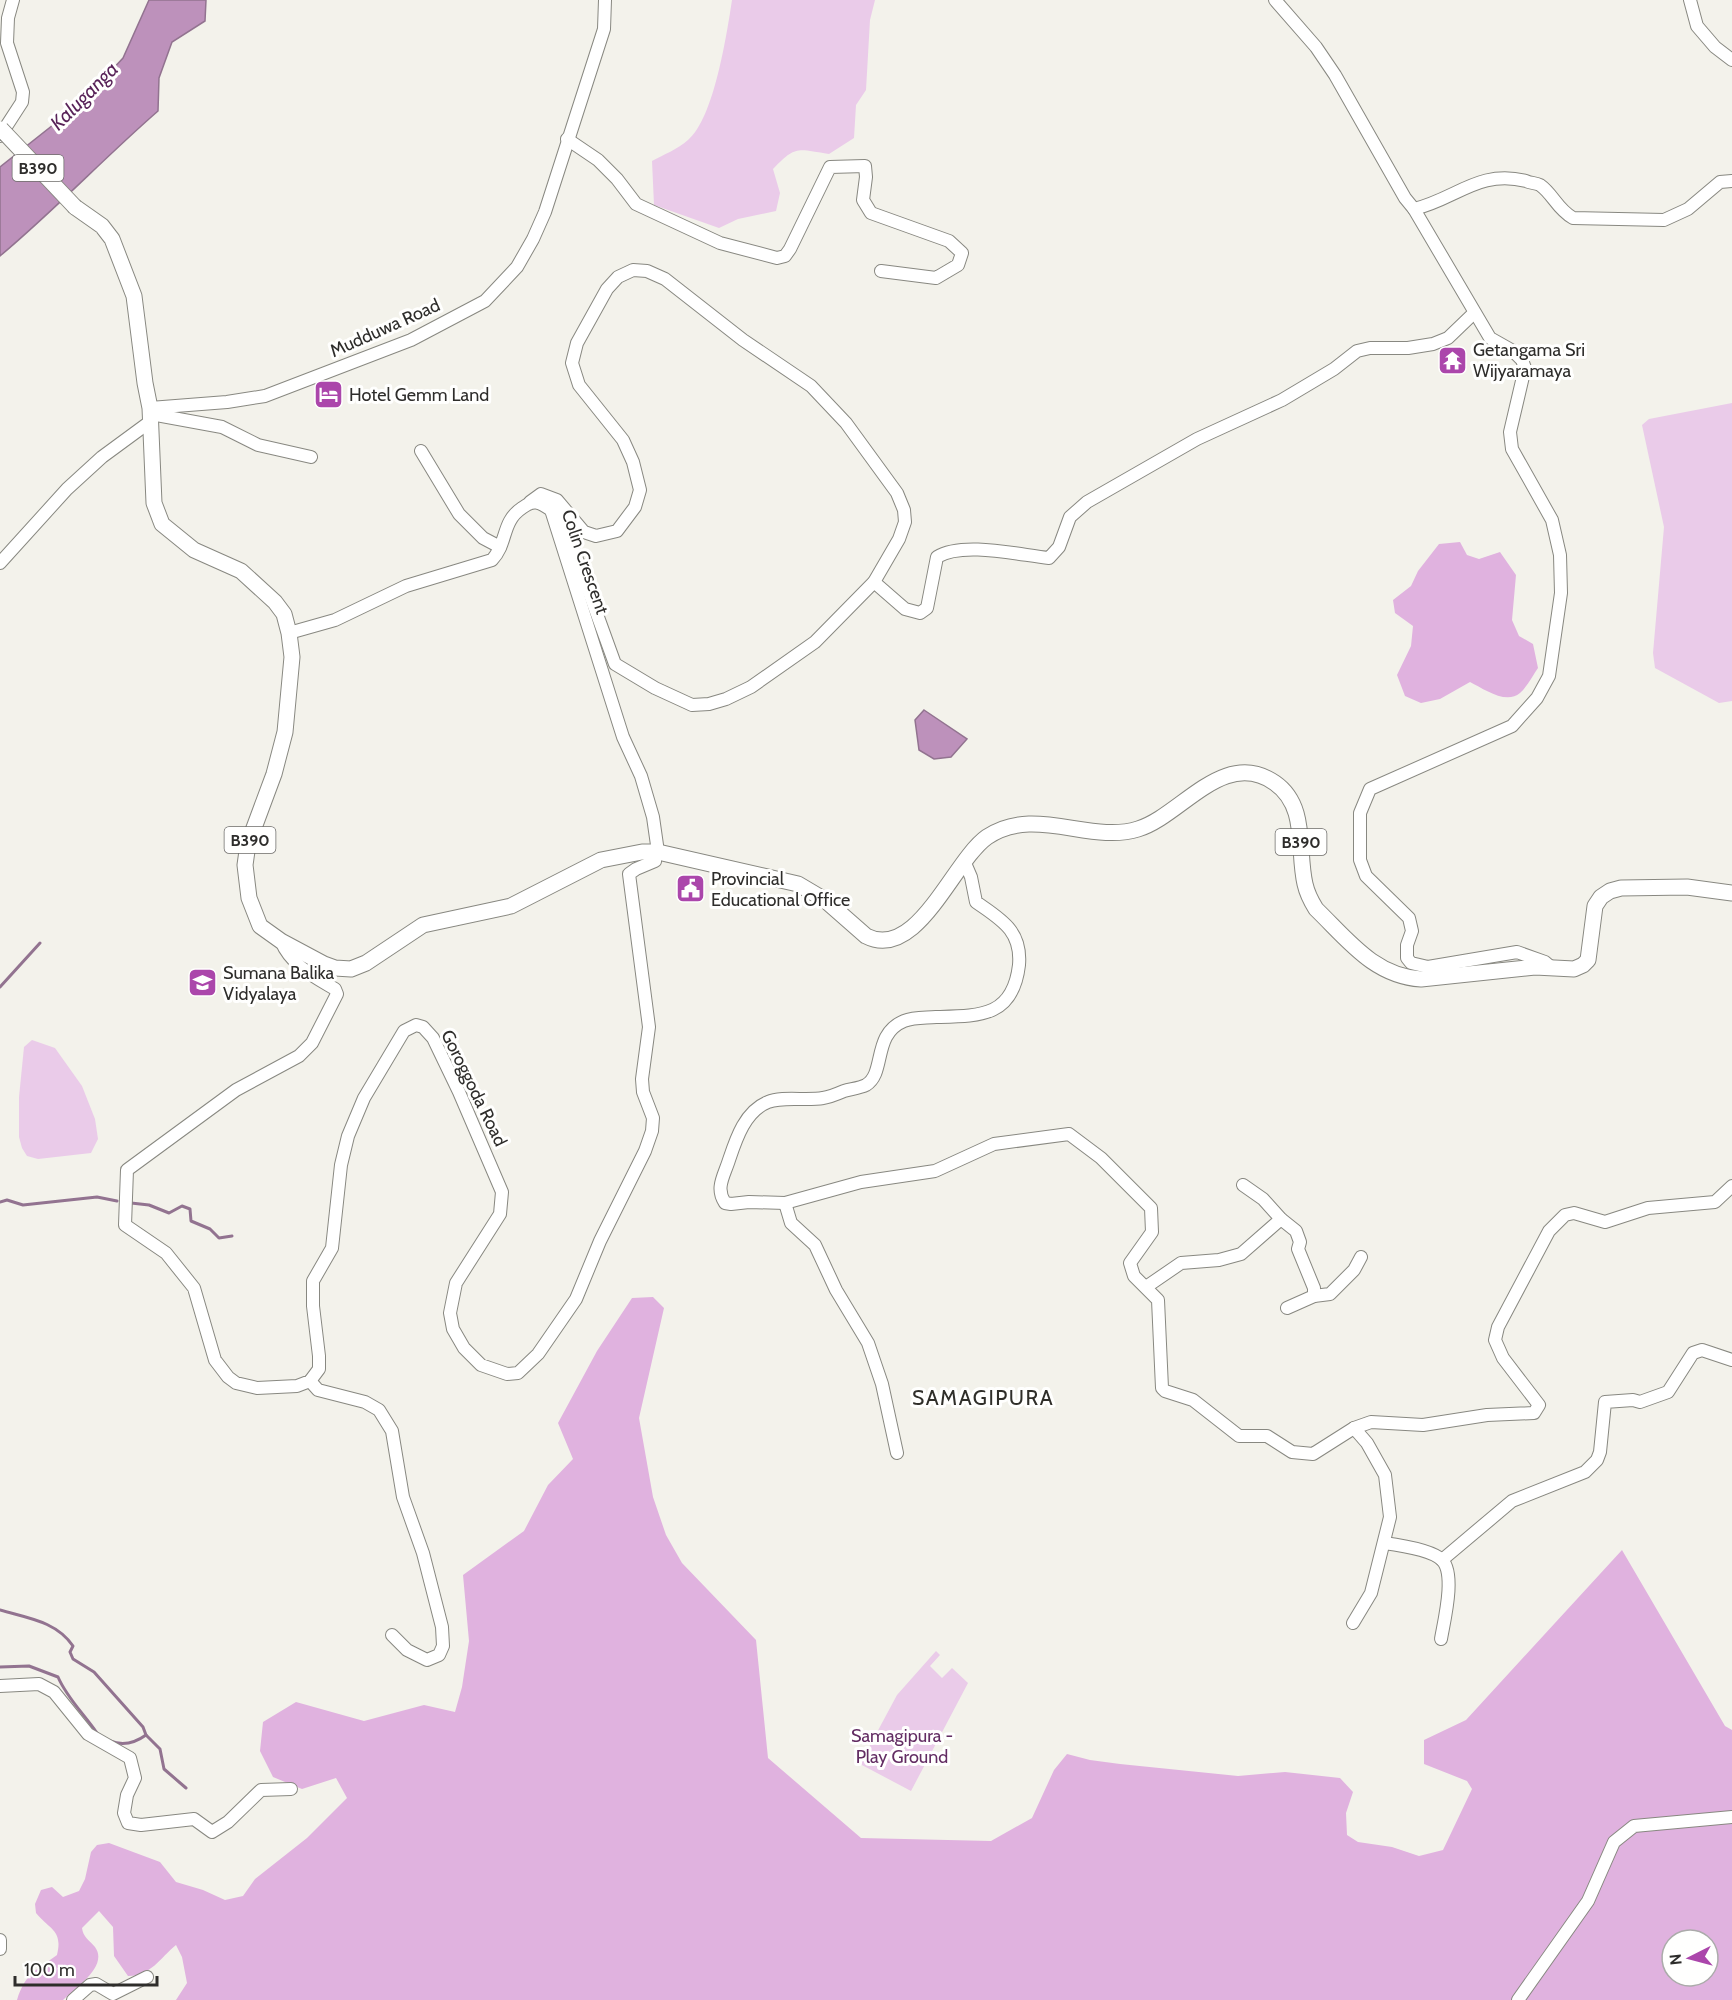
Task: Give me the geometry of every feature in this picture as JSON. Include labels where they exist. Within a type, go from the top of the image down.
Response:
[{"type":"main road","name":"B390","points":[[0,131],[75,207],[102,226],[112,239],[134,296],[151,415],[154,503],[162,524],[194,550],[241,571],[275,602],[284,614],[292,657],[285,732],[274,774],[248,844],[245,865],[249,898],[260,926],[280,941],[330,966],[351,969],[366,963],[423,925],[512,906],[601,860],[642,852],[656,852],[798,884],[825,900],[866,936],[881,941],[892,940],[912,929],[965,863],[975,847],[1004,829],[1031,824],[1069,826],[1115,834],[1126,832],[1157,821],[1210,783],[1241,773],[1274,782],[1286,793],[1293,804],[1299,820],[1305,884],[1309,898],[1316,909],[1373,963],[1403,978],[1421,979],[1535,967],[1574,969],[1583,965],[1587,960],[1595,906],[1601,897],[1610,891],[1621,888],[1687,887],[1732,893]]},
{"type":"street","points":[[0,131],[22,102],[23,92],[7,43],[8,18],[14,0]]},
{"type":"street","name":"Mudduwa Road","points":[[151,415],[265,396],[411,340],[485,301],[517,267],[544,212],[604,29],[605,0]]},
{"type":"street","points":[[1275,0],[1316,47],[1335,75],[1405,198],[1414,209],[1490,338],[1513,351],[1522,360],[1525,368],[1510,432],[1512,449],[1552,520],[1560,555],[1561,593],[1549,676],[1537,698],[1512,726],[1370,789],[1360,813],[1360,860],[1366,876],[1409,918],[1412,931],[1407,945],[1407,958],[1411,963],[1428,967],[1517,952],[1545,962],[1554,969]]},
{"type":"street","points":[[1690,0],[1697,26],[1715,47],[1732,60]]},
{"type":"street","points":[[567,139],[598,160],[618,179],[636,204],[650,212],[720,243],[777,258],[785,256],[790,249],[830,167],[865,166],[867,177],[862,200],[870,213],[949,241],[962,253],[958,265],[936,278],[881,271]]},
{"type":"street","points":[[1414,209],[1427,206],[1474,183],[1491,179],[1515,179],[1539,185],[1563,212],[1573,218],[1664,220],[1688,208],[1720,182],[1732,181]]},
{"type":"street","points":[[289,633],[335,620],[406,586],[492,560],[498,554],[511,515],[541,494],[557,500],[584,532],[596,536],[617,531],[635,507],[640,490],[633,462],[623,440],[579,385],[572,363],[577,343],[607,289],[618,277],[633,270],[647,271],[665,279],[742,340],[811,386],[852,432],[897,493],[904,510],[905,522],[899,539],[874,582],[815,642],[751,687],[726,699],[709,704],[692,705],[655,688],[615,664],[565,526],[551,510]]},
{"type":"street","points":[[874,582],[905,609],[920,612],[927,608],[937,557],[947,551],[981,550],[1049,558],[1059,547],[1070,517],[1087,502],[1197,439],[1282,400],[1334,369],[1357,351],[1433,344],[1448,338],[1474,313]]},
{"type":"street","points":[[0,563],[67,489],[151,415],[222,427],[258,445],[311,457]]},
{"type":"street","points":[[421,451],[459,514],[483,538],[500,547]]},
{"type":"street","name":"Colin Crescent","points":[[530,502],[538,501],[551,510],[622,737],[641,776],[653,817],[656,852]]},
{"type":"street","name":"Goroggoda Road","points":[[310,1381],[319,1369],[313,1281],[333,1248],[341,1165],[348,1136],[364,1098],[404,1031],[416,1025],[423,1027],[433,1038],[502,1192],[500,1214],[456,1282],[450,1313],[453,1329],[464,1348],[481,1365],[494,1371],[507,1374],[518,1372],[538,1354],[576,1299],[600,1241],[645,1151],[652,1131],[653,1118],[643,1092],[642,1078],[649,1027],[630,874],[655,861],[656,852]]},
{"type":"street","points":[[965,863],[971,877],[975,902],[1006,924],[1014,933],[1020,955],[1017,982],[1009,999],[994,1010],[960,1017],[916,1018],[903,1021],[888,1034],[882,1045],[875,1074],[867,1084],[822,1098],[769,1101],[751,1114],[736,1140],[720,1186],[720,1195],[725,1203],[731,1204],[785,1203],[861,1182],[935,1171],[994,1144],[1069,1134],[1101,1158],[1151,1208],[1152,1232],[1130,1263],[1134,1276],[1158,1300],[1162,1388],[1193,1400],[1239,1436],[1267,1436],[1292,1452],[1313,1454],[1354,1428],[1371,1422],[1423,1425],[1487,1415],[1534,1413],[1539,1405],[1503,1358],[1496,1340],[1498,1327],[1549,1231],[1565,1215],[1574,1213],[1605,1222],[1648,1208],[1715,1202],[1732,1186]]},
{"type":"street","points":[[280,941],[286,953],[302,969],[335,989],[337,994],[312,1043],[298,1056],[236,1090],[128,1170],[124,1225],[166,1253],[194,1288],[214,1360],[236,1383],[258,1388],[297,1386],[310,1381],[318,1389],[365,1402],[379,1410],[392,1431],[403,1497],[423,1553],[442,1628],[443,1646],[440,1655],[427,1660],[407,1650],[392,1635]]},
{"type":"street","points":[[1243,1185],[1263,1199],[1281,1219],[1296,1231],[1300,1242],[1298,1249],[1314,1288],[1314,1296]]},
{"type":"street","points":[[785,1203],[791,1223],[814,1245],[836,1290],[868,1343],[882,1384],[897,1453]]},
{"type":"street","points":[[1146,1287],[1181,1263],[1219,1260],[1241,1254],[1281,1219]]},
{"type":"street","points":[[1287,1308],[1314,1296],[1330,1294],[1354,1270],[1361,1257]]},
{"type":"street","points":[[1442,1560],[1512,1500],[1585,1472],[1597,1460],[1600,1452],[1605,1402],[1633,1400],[1640,1402],[1668,1392],[1693,1353],[1702,1350],[1732,1360]]},
{"type":"street","points":[[1353,1623],[1371,1593],[1389,1517],[1389,1496],[1384,1475],[1367,1443],[1354,1428]]},
{"type":"street","points":[[1384,1544],[1411,1546],[1442,1560],[1447,1569],[1449,1585],[1441,1639]]},
{"type":"street","points":[[0,1686],[39,1684],[54,1692],[88,1734],[130,1758],[135,1778],[127,1795],[124,1813],[128,1823],[141,1825],[194,1819],[212,1832],[228,1822],[261,1790],[291,1789]]},
{"type":"street","points":[[1518,2000],[1588,1901],[1614,1842],[1634,1826],[1732,1817]]},
{"type":"street","points":[[0,1940],[0,1949]]},
{"type":"street","points":[[74,2000],[90,1985],[96,1984],[113,1994],[147,1977]]},
{"type":"green space","points":[[732,0],[875,0],[870,20],[866,90],[856,105],[854,138],[829,154],[803,150],[792,152],[773,169],[780,193],[776,211],[738,219],[719,228],[654,205],[652,161],[688,140],[705,114],[718,74]]},
{"type":"green space","points":[[1732,403],[1732,701],[1719,703],[1655,668],[1653,653],[1664,527],[1642,425],[1649,419]]},
{"type":"green space","points":[[32,1040],[55,1048],[82,1086],[95,1119],[98,1139],[91,1153],[38,1159],[27,1156],[22,1148],[19,1137],[19,1097],[24,1047]]},
{"type":"green space","name":"Samagipura - Play Ground","points":[[936,1651],[940,1655],[930,1666],[942,1678],[952,1668],[968,1683],[911,1791],[860,1764],[897,1695]]},
{"type":"shaded area","points":[[149,0],[206,0],[205,21],[172,42],[159,78],[158,111],[0,256],[0,167],[82,102],[123,58]]},
{"type":"shaded area","points":[[1460,542],[1467,555],[1479,559],[1500,552],[1516,575],[1512,620],[1519,636],[1533,644],[1538,668],[1525,688],[1514,696],[1495,695],[1470,682],[1440,699],[1421,703],[1405,696],[1397,675],[1411,646],[1413,626],[1395,613],[1393,600],[1411,586],[1418,571],[1439,544]]},
{"type":"shaded area","points":[[924,710],[967,739],[951,757],[934,759],[919,750],[915,720]]},
{"type":"shaded area","points":[[653,1297],[664,1308],[639,1418],[653,1497],[666,1535],[682,1563],[756,1640],[768,1758],[861,1838],[991,1841],[1032,1818],[1054,1770],[1067,1754],[1120,1764],[1238,1776],[1285,1772],[1340,1778],[1353,1792],[1346,1813],[1347,1835],[1358,1842],[1392,1847],[1419,1856],[1443,1850],[1472,1789],[1467,1781],[1424,1764],[1424,1740],[1466,1720],[1622,1550],[1725,1726],[1732,1730],[1732,2000],[176,2000],[187,1983],[182,1957],[176,1945],[149,1970],[128,1976],[114,1956],[113,1927],[99,1911],[82,1928],[98,1954],[98,1962],[89,1976],[63,2000],[17,2000],[28,1978],[57,1955],[57,1935],[36,1913],[35,1904],[41,1890],[52,1887],[63,1897],[79,1891],[85,1879],[91,1852],[97,1845],[109,1843],[160,1862],[176,1882],[203,1890],[225,1900],[243,1896],[255,1879],[307,1838],[347,1798],[336,1778],[302,1789],[273,1777],[260,1751],[263,1722],[296,1702],[364,1721],[424,1705],[455,1712],[462,1687],[469,1641],[463,1575],[524,1531],[548,1485],[573,1459],[558,1423],[597,1351],[632,1298]]},
{"type":"waterway","points":[[0,987],[40,943]]},
{"type":"waterway","points":[[0,1202],[7,1200],[23,1205],[97,1197],[117,1201]]},
{"type":"waterway","points":[[131,1203],[149,1205],[169,1213],[182,1206],[190,1209],[191,1221],[210,1229],[219,1238],[232,1236]]},
{"type":"waterway","points":[[0,1610],[30,1618],[58,1631],[73,1646],[70,1652],[73,1659],[94,1672],[143,1727],[146,1735]]},
{"type":"waterway","points":[[0,1667],[29,1666],[58,1677],[71,1699],[97,1733]]},
{"type":"waterway","points":[[110,1741],[129,1743],[146,1735],[160,1749],[164,1769],[186,1788]]},
{"type":"place","name":"Getangama Sri Wijyaramaya","points":[[1452,360]]},
{"type":"place","name":"Hotel Gemm Land","points":[[328,395]]},
{"type":"place","name":"Provincial Educational Office","points":[[690,889]]},
{"type":"place","name":"Sumana Balika Vidyalaya","points":[[202,983]]},
{"type":"district","name":"SAMAGIPURA","points":[[983,1398]]},
{"type":"water label","name":"Kaluganga","points":[[84,96]]}]
